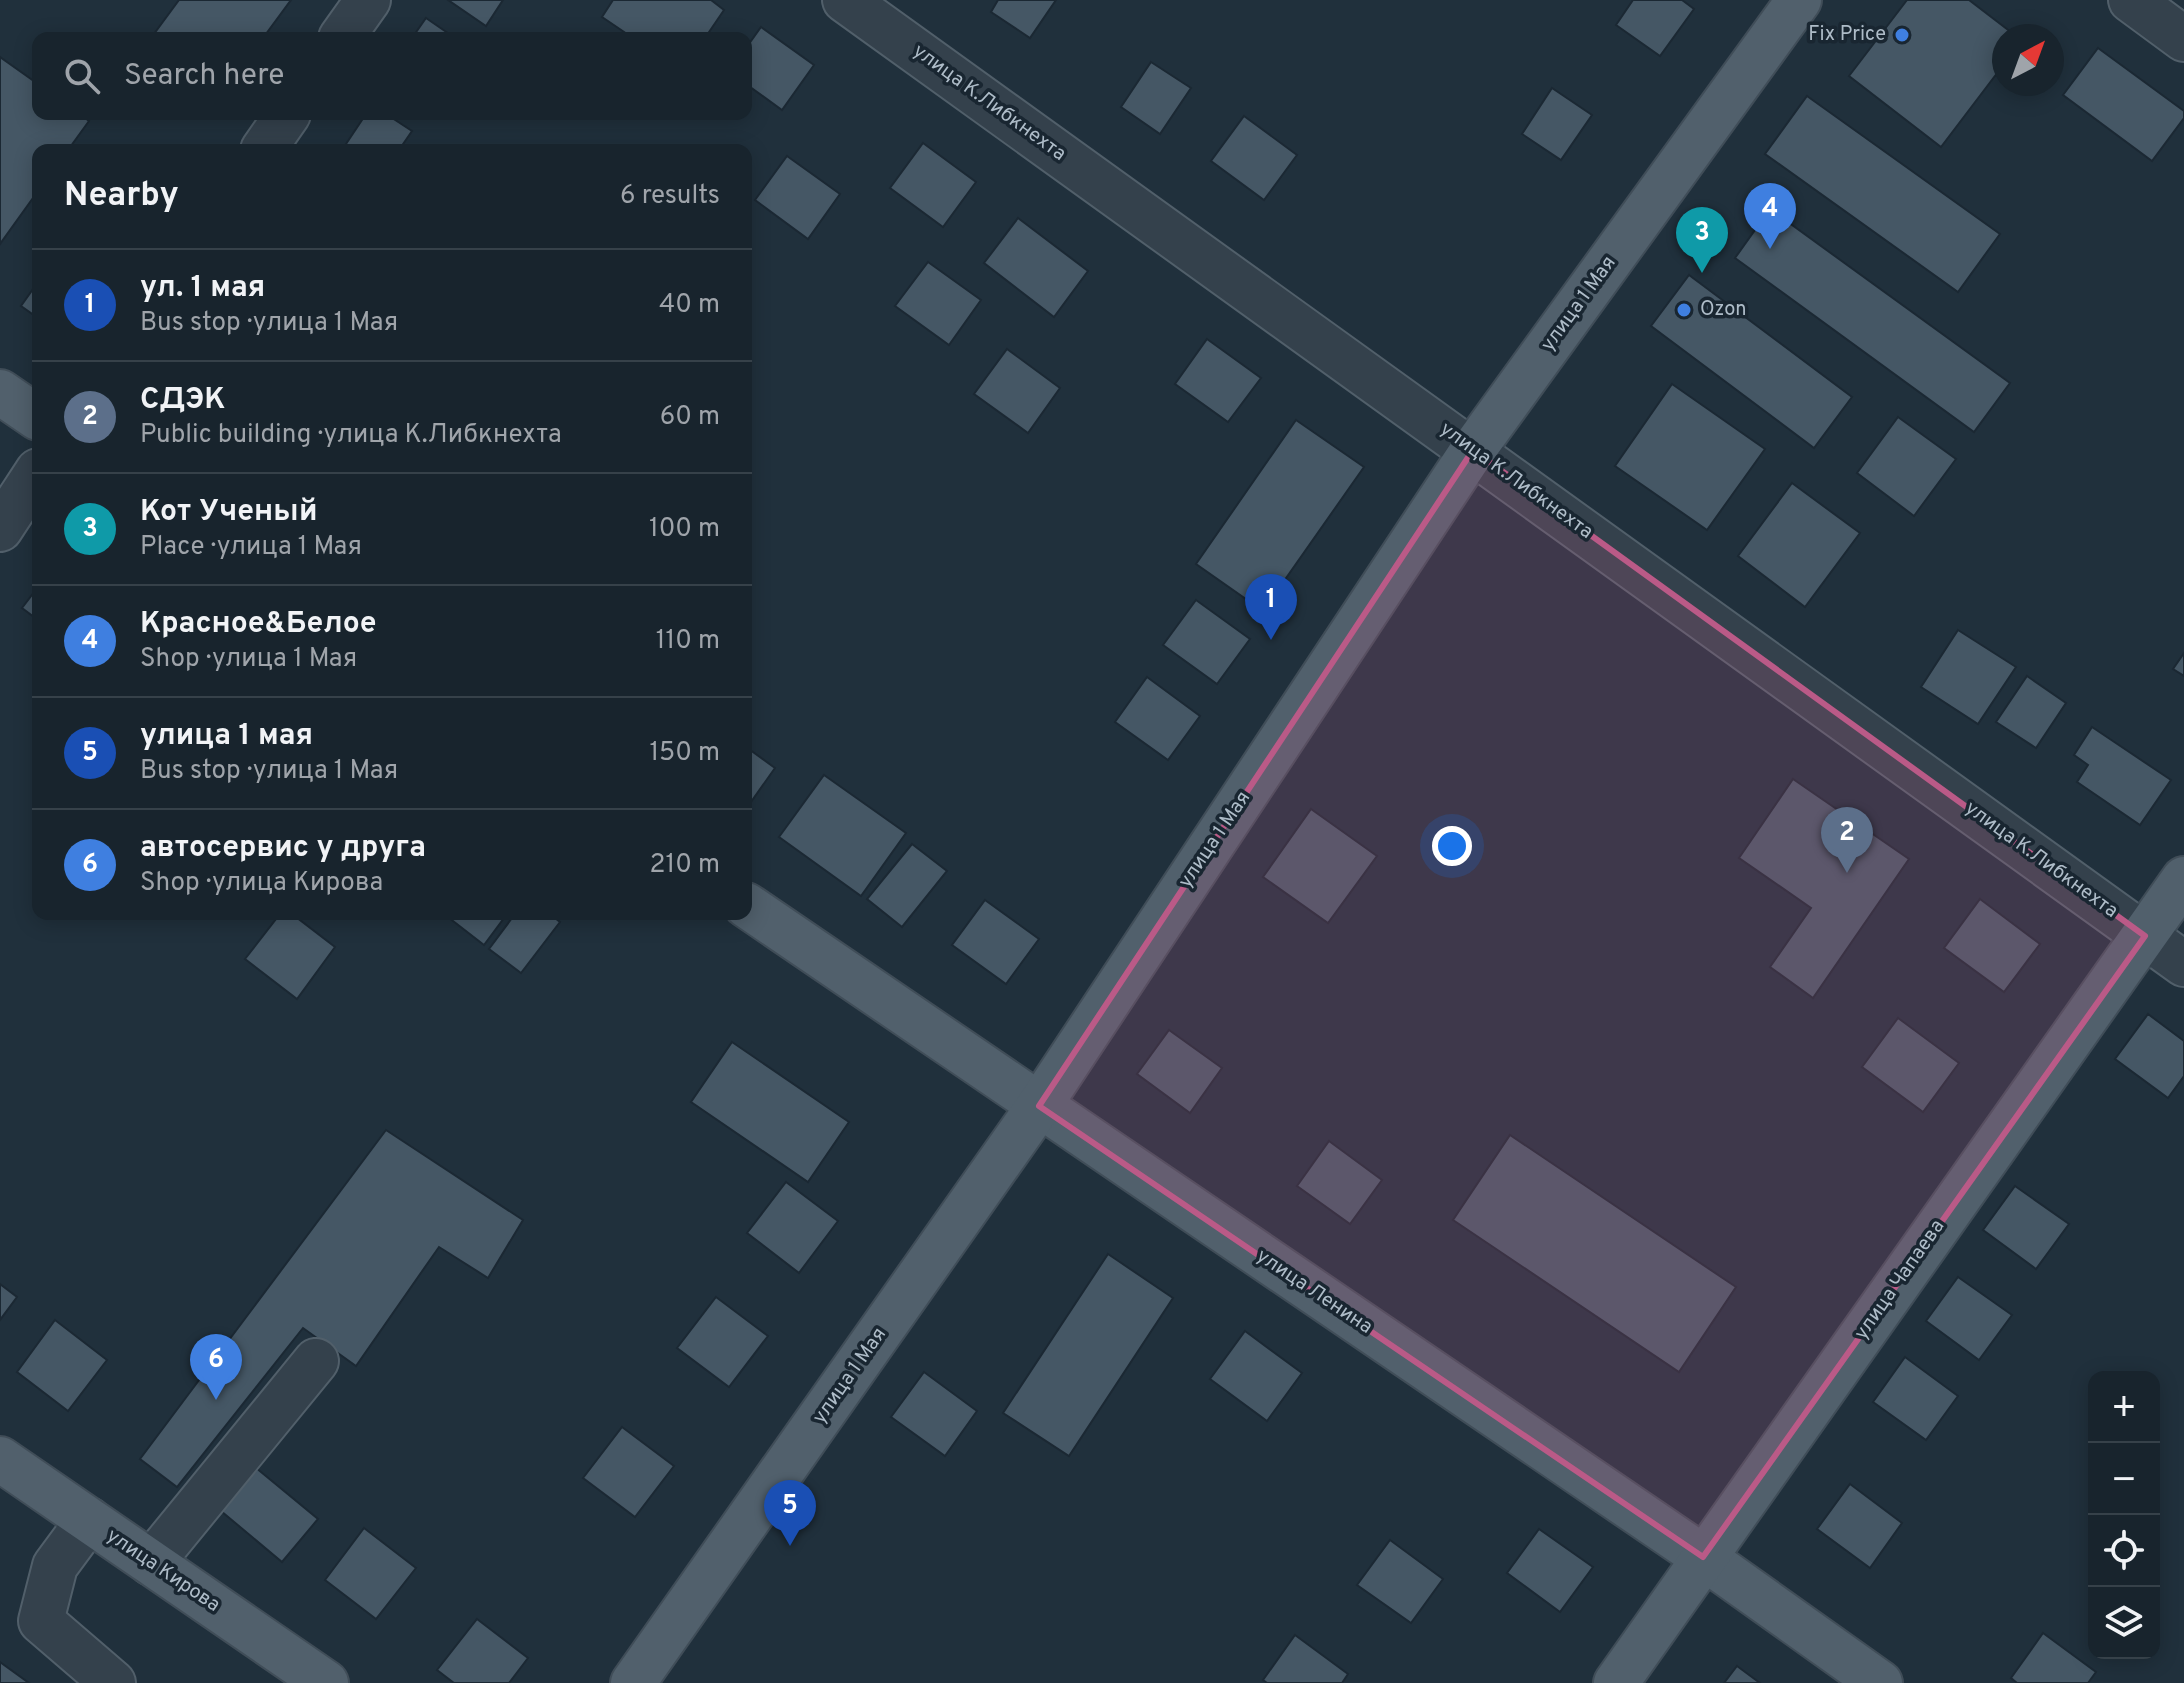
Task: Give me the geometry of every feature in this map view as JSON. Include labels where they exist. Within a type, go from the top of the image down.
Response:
[{"type":"main road","name":"улица 1 Мая","points":[[633,1683],[1039,1106],[1473,450],[1799,0]]},
{"type":"main road","points":[[0,392],[32,414]]},
{"type":"main road","name":"улица Чапаева","points":[[1616,1683],[2184,879]]},
{"type":"main road","name":"улица Ленина","points":[[752,909],[1703,1557],[1880,1683]]},
{"type":"main road","name":"улица Кирова","points":[[0,1459],[326,1683]]},
{"type":"street","points":[[345,32],[368,0]]},
{"type":"street","name":"улица К.Либкнехта","points":[[845,0],[2184,964]]},
{"type":"street","points":[[2131,0],[2184,39]]},
{"type":"street","points":[[267,144],[284,120]]},
{"type":"street","points":[[0,529],[32,480]]},
{"type":"street","points":[[151,1563],[316,1361]]},
{"type":"street","points":[[89,1520],[55,1566],[41,1621],[113,1683]]},
{"type":"highlighted area","points":[[1473,450],[2145,936],[1703,1557],[1039,1106]]},
{"type":"building","points":[[179,0],[291,0],[267,32],[155,32]]},
{"type":"building","points":[[448,0],[503,0],[486,26]]},
{"type":"building","points":[[613,0],[711,0],[724,10],[709,32],[624,32],[602,17]]},
{"type":"building","points":[[998,0],[1056,0],[1030,38],[991,12]]},
{"type":"building","points":[[1633,0],[1682,0],[1694,9],[1660,56],[1616,25]]},
{"type":"building","points":[[1907,0],[1969,0],[2000,24],[1992,24],[1992,80],[1941,147],[1849,76]]},
{"type":"building","points":[[426,18],[446,32],[416,32]]},
{"type":"building","points":[[761,27],[814,65],[782,110],[752,88],[752,40]]},
{"type":"building","points":[[2098,48],[2184,111],[2184,118],[2152,161],[2064,94]]},
{"type":"building","points":[[0,57],[32,80],[32,120],[89,121],[72,144],[32,144],[32,199],[0,244]]},
{"type":"building","points":[[1151,62],[1191,88],[1160,134],[1121,107]]},
{"type":"building","points":[[1552,88],[1592,115],[1561,160],[1522,134]]},
{"type":"building","points":[[1807,96],[2000,234],[1958,292],[1765,154]]},
{"type":"building","points":[[1244,116],[1297,155],[1264,200],[1211,161]]},
{"type":"building","points":[[362,120],[395,120],[412,131],[403,144],[346,144]]},
{"type":"building","points":[[923,143],[976,182],[943,227],[890,188]]},
{"type":"building","points":[[787,156],[840,194],[808,239],[755,200]]},
{"type":"building","points":[[1770,209],[2010,383],[1974,432],[1735,258]]},
{"type":"building","points":[[1018,218],[1088,271],[1054,317],[984,263]]},
{"type":"building","points":[[928,262],[981,300],[949,345],[895,306]]},
{"type":"building","points":[[1689,275],[1852,397],[1814,448],[1651,326]]},
{"type":"building","points":[[32,290],[32,314],[21,306]]},
{"type":"building","points":[[1207,339],[1261,378],[1228,422],[1175,384]]},
{"type":"building","points":[[1007,349],[1060,388],[1028,433],[974,394]]},
{"type":"building","points":[[1672,384],[1765,449],[1707,530],[1615,466]]},
{"type":"building","points":[[1898,417],[1956,459],[1914,516],[1857,473]]},
{"type":"building","points":[[1296,420],[1364,467],[1263,611],[1196,564]]},
{"type":"building","points":[[1792,483],[1860,533],[1805,607],[1738,556]]},
{"type":"building","points":[[32,595],[32,616],[22,608]]},
{"type":"building","points":[[1196,600],[1250,639],[1217,684],[1163,645]]},
{"type":"building","points":[[1958,630],[2016,667],[1978,724],[1921,687]]},
{"type":"building","points":[[2184,653],[2184,676],[2173,669]]},
{"type":"building","points":[[2027,676],[2066,703],[2036,748],[1996,722]]},
{"type":"building","points":[[1147,677],[1200,716],[1168,760],[1115,722]]},
{"type":"building","points":[[2092,727],[2171,780],[2140,825],[2077,782],[2088,765],[2074,755]]},
{"type":"building","points":[[752,751],[775,768],[752,801]]},
{"type":"building","points":[[824,775],[906,833],[861,896],[779,837]]},
{"type":"building","points":[[1793,779],[1909,859],[1813,998],[1770,967],[1811,908],[1739,858]]},
{"type":"building","points":[[1311,809],[1377,856],[1328,923],[1263,877]]},
{"type":"building","points":[[912,844],[947,871],[902,927],[867,899]]},
{"type":"building","points":[[1980,899],[2040,944],[2004,992],[1944,948]]},
{"type":"building","points":[[985,900],[1039,939],[1006,984],[952,945]]},
{"type":"building","points":[[275,920],[300,920],[335,947],[297,999],[245,959]]},
{"type":"building","points":[[452,920],[503,920],[484,945]]},
{"type":"building","points":[[511,920],[560,922],[521,973],[489,949]]},
{"type":"building","points":[[2148,1014],[2184,1041],[2184,1076],[2168,1098],[2115,1059]]},
{"type":"building","points":[[1898,1018],[1959,1063],[1923,1112],[1862,1067]]},
{"type":"building","points":[[1169,1030],[1222,1068],[1190,1113],[1137,1074]]},
{"type":"building","points":[[732,1042],[849,1122],[808,1182],[691,1102]]},
{"type":"building","points":[[386,1130],[523,1220],[488,1278],[439,1247],[356,1366],[303,1328],[177,1487],[140,1459]]},
{"type":"building","points":[[1510,1135],[1736,1287],[1679,1372],[1453,1220]]},
{"type":"building","points":[[1329,1141],[1382,1180],[1350,1224],[1297,1186]]},
{"type":"building","points":[[786,1182],[838,1221],[799,1273],[747,1233]]},
{"type":"building","points":[[2015,1186],[2069,1224],[2036,1269],[1983,1230]]},
{"type":"building","points":[[1108,1254],[1173,1298],[1069,1456],[1003,1413]]},
{"type":"building","points":[[1958,1277],[2012,1315],[1979,1360],[1926,1321]]},
{"type":"building","points":[[0,1284],[17,1297],[0,1320]]},
{"type":"building","points":[[716,1297],[768,1336],[729,1387],[677,1348]]},
{"type":"building","points":[[55,1320],[107,1360],[68,1411],[17,1372]]},
{"type":"building","points":[[1245,1331],[1302,1373],[1267,1421],[1210,1379]]},
{"type":"building","points":[[1905,1357],[1958,1396],[1926,1440],[1873,1402]]},
{"type":"building","points":[[924,1372],[977,1411],[945,1456],[891,1417]]},
{"type":"building","points":[[622,1427],[674,1466],[635,1517],[583,1478]]},
{"type":"building","points":[[250,1463],[318,1519],[282,1562],[215,1506]]},
{"type":"building","points":[[1850,1484],[1902,1523],[1870,1568],[1817,1529]]},
{"type":"building","points":[[364,1528],[416,1568],[376,1619],[325,1580]]},
{"type":"building","points":[[1539,1529],[1593,1567],[1560,1612],[1507,1573]]},
{"type":"building","points":[[1390,1540],[1443,1579],[1411,1623],[1357,1585]]},
{"type":"building","points":[[477,1619],[528,1658],[509,1683],[454,1683],[437,1670]]},
{"type":"building","points":[[2043,1633],[2096,1672],[2088,1683],[2017,1683],[2011,1678]]},
{"type":"building","points":[[1295,1635],[1348,1674],[1342,1683],[1267,1683],[1263,1680]]},
{"type":"building","points":[[0,1662],[29,1683],[0,1683]]},
{"type":"building","points":[[1737,1666],[1760,1683],[1724,1683]]},
{"type":"place","name":"Fix Price","points":[[1902,35]]},
{"type":"place","name":"Красное&Белое","points":[[1770,249]]},
{"type":"place","name":"Кот Ученый","points":[[1702,273]]},
{"type":"place","name":"Ozon","points":[[1684,310]]},
{"type":"place","name":"ул. 1 мая","points":[[1271,640]]},
{"type":"place","name":"СДЭК","points":[[1847,873]]},
{"type":"place","name":"автосервис у друга","points":[[216,1400]]},
{"type":"place","name":"улица 1 мая","points":[[790,1546]]}]
